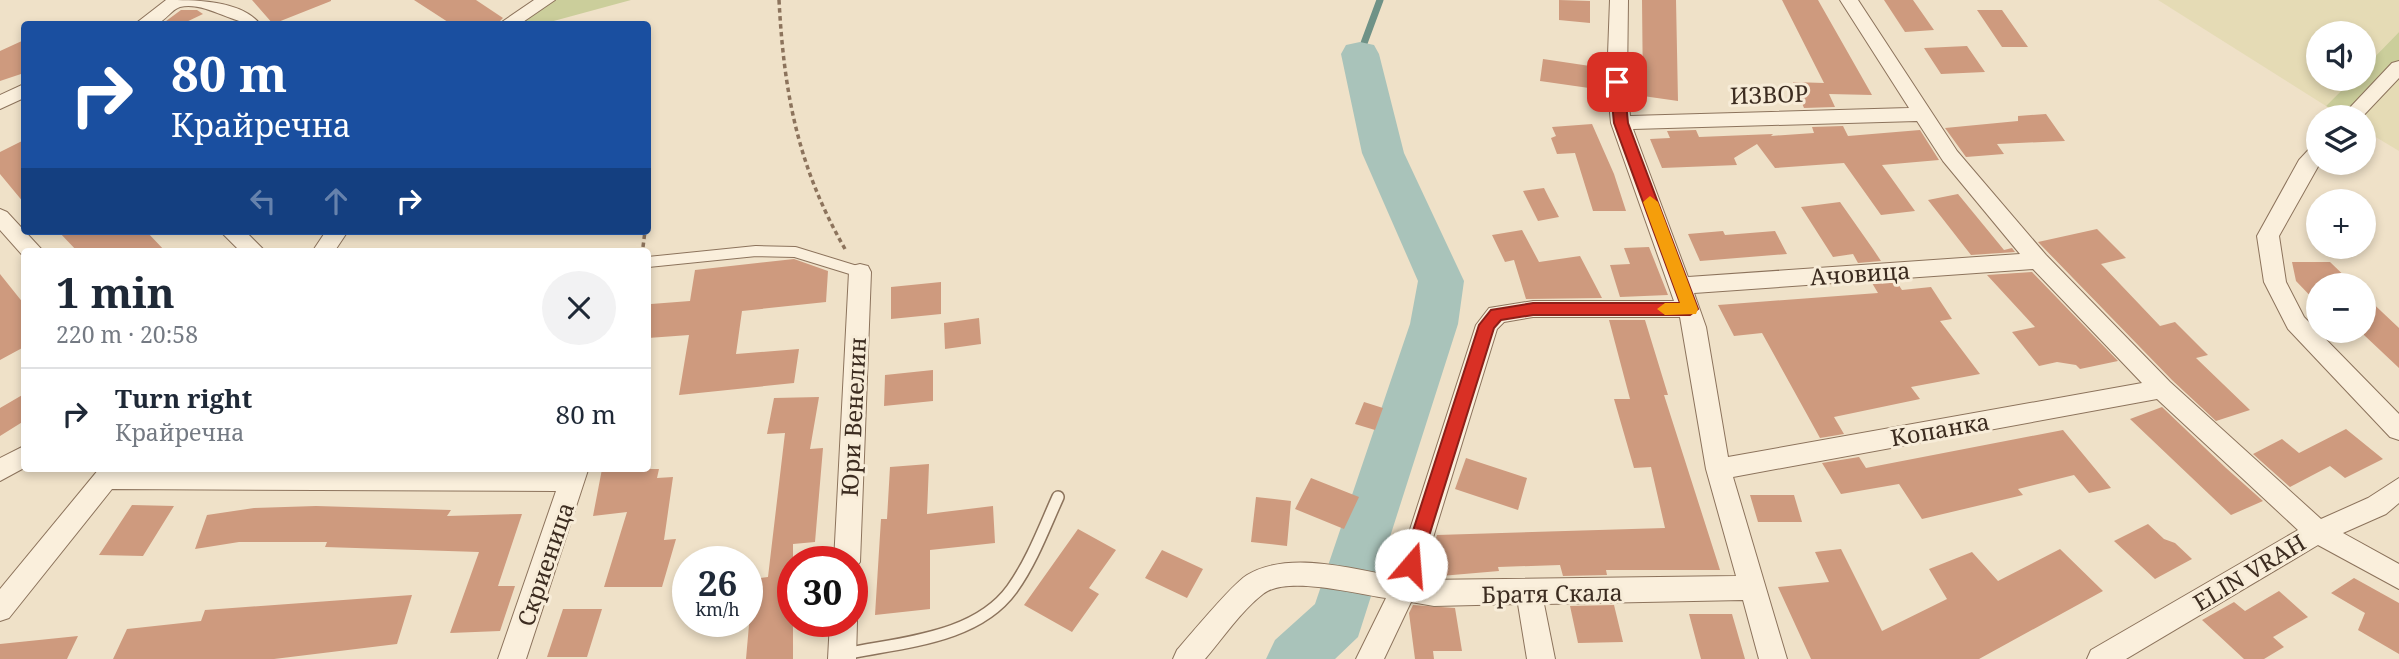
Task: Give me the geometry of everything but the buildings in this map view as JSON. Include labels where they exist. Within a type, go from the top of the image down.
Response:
[{"type":"street","points":[[513,21],[546,0]]},
{"type":"street","points":[[1619,0],[1617,82],[1621,123],[1686,298],[1718,469],[1773,659]]},
{"type":"street","points":[[1849,0],[1919,114],[1987,204],[2038,261],[2162,389],[2318,532],[2399,576]]},
{"type":"street","points":[[148,21],[177,2],[205,4],[247,21]]},
{"type":"street","points":[[2363,105],[2399,67]]},
{"type":"street","points":[[0,103],[21,92]]},
{"type":"street","name":"ИЗВОР","points":[[1621,123],[1919,114]]},
{"type":"street","points":[[2306,164],[2268,236],[2275,282],[2296,323],[2399,430]]},
{"type":"street","points":[[0,216],[29,248]]},
{"type":"street","points":[[236,235],[250,248]]},
{"type":"street","name":"Ачовица","points":[[1396,591],[1487,325],[1496,314],[1686,298],[2038,261]]},
{"type":"street","name":"Юри Венелин","points":[[848,546],[860,272]]},
{"type":"street","name":"Копанка","points":[[1718,469],[2162,389]]},
{"type":"street","points":[[0,471],[21,458]]},
{"type":"street","points":[[0,609],[110,474],[574,475]]},
{"type":"street","name":"Скриеница","points":[[513,659],[574,475]]},
{"type":"street","name":"ELIN VRAH","points":[[2115,656],[2318,532],[2377,506],[2399,489]]},
{"type":"street","name":"Братя Скала","points":[[1187,659],[1255,584],[1281,575],[1311,575],[1396,591],[1529,594],[1753,588]]},
{"type":"street","points":[[1370,659],[1396,591]]},
{"type":"street","points":[[1529,594],[1541,659]]},
{"type":"street","points":[[842,657],[843,637]]},
{"type":"lane","points":[[651,262],[756,251],[794,252],[860,272]]},
{"type":"lane","points":[[842,657],[957,628],[990,613],[1014,586],[1058,497]]},
{"type":"path","points":[[779,0],[782,62],[794,139],[828,222],[860,272]]},
{"type":"shaded area","points":[[2158,0],[2399,0],[2399,32],[2376,56],[2376,21],[2306,21],[2306,91],[2341,91],[2324,105]]},
{"type":"shaded area","points":[[2399,77],[2399,151],[2376,137],[2376,105],[2372,105]]},
{"type":"green space","points":[[549,0],[631,0],[554,21],[508,21]]},
{"type":"green space","points":[[2399,32],[2399,77],[2372,105],[2327,105],[2341,91],[2376,91],[2376,56]]},
{"type":"waterway","points":[[1360,54],[1380,0]]},
{"type":"waterway","points":[[1295,659],[1338,619],[1434,324],[1441,281],[1383,153],[1360,54]]},
{"type":"slow traffic","points":[[1650,202],[1690,309],[1665,309]]},
{"type":"route","points":[[1411,565],[1487,325],[1496,314],[1533,309],[1690,309],[1621,123],[1617,82]]}]
